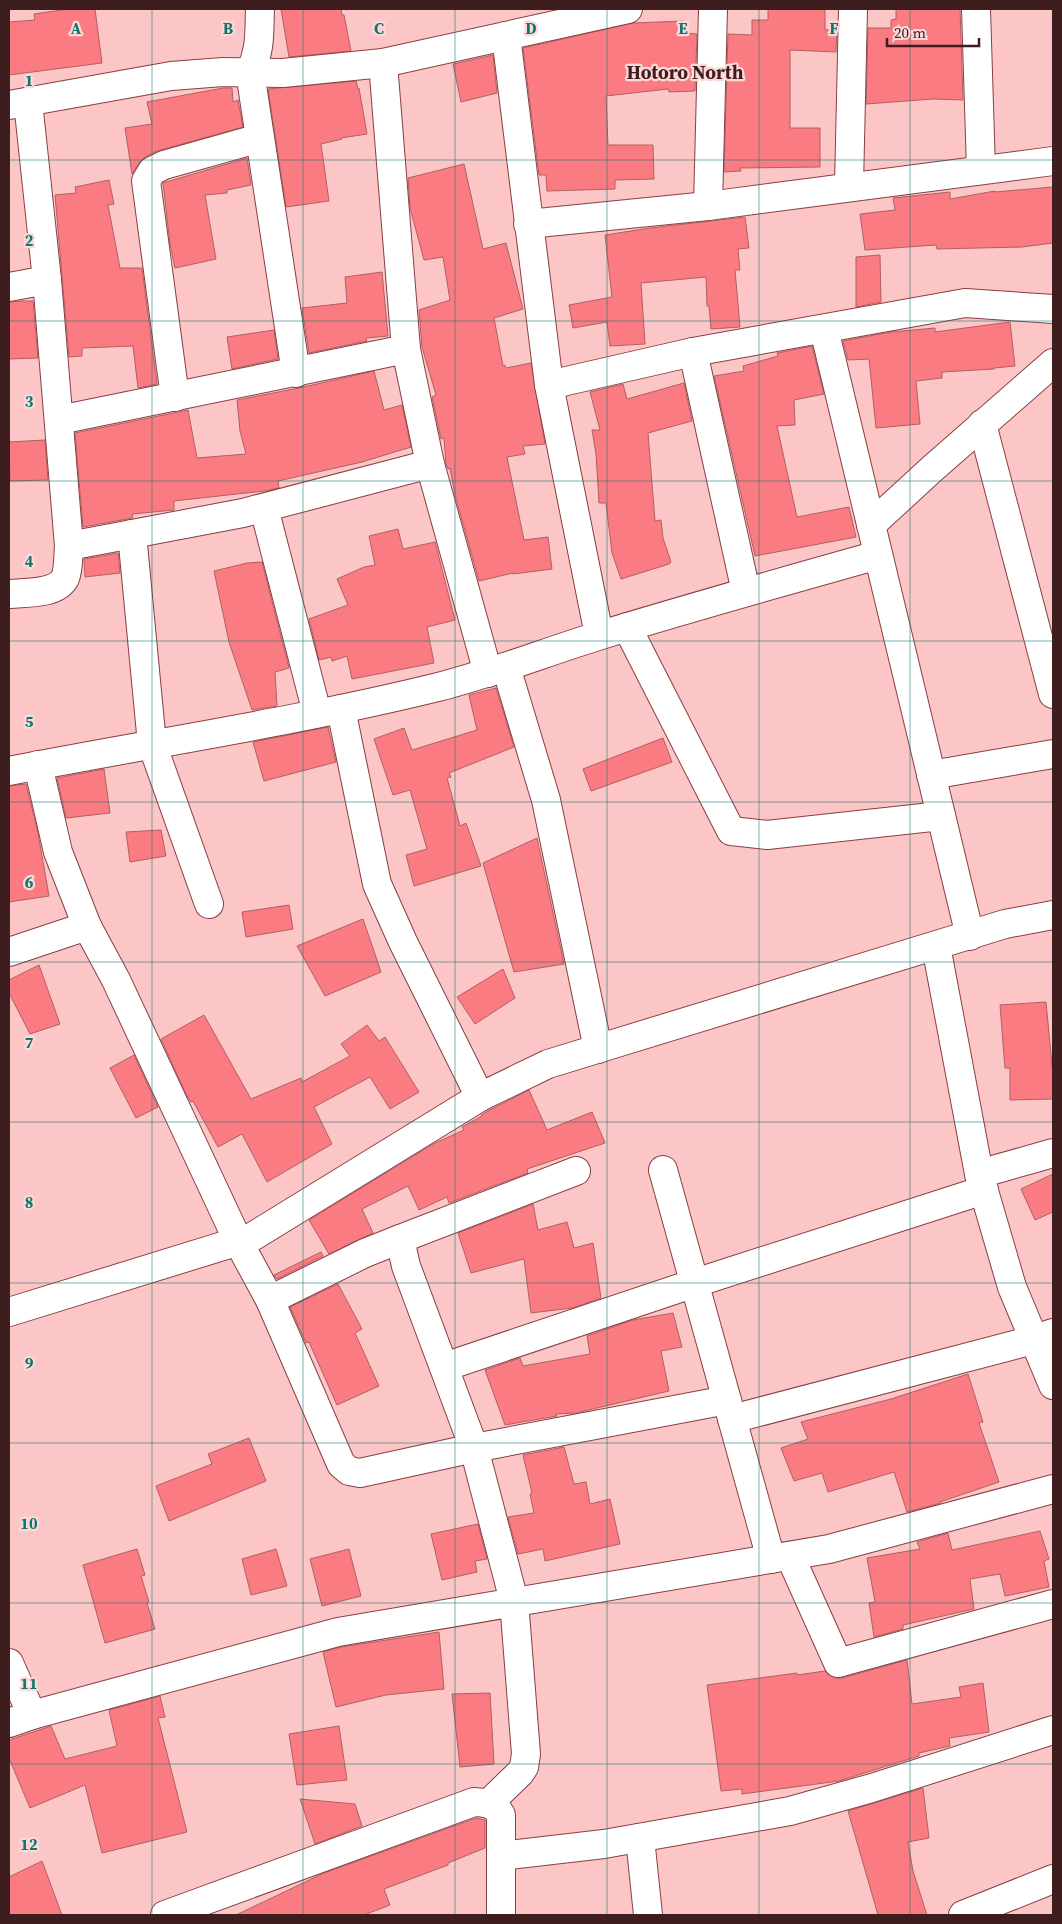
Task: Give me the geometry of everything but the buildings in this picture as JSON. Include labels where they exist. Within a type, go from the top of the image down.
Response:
[{"type":"street","points":[[260,9],[259,47],[257,58],[250,72],[296,373]]},
{"type":"street","points":[[9,594],[47,590],[59,585],[66,576],[69,546],[47,280],[18,103],[171,76],[224,72],[283,73],[383,63],[628,9]]},
{"type":"street","points":[[708,206],[713,9]]},
{"type":"street","points":[[849,186],[853,9]]},
{"type":"street","points":[[976,9],[981,170]]},
{"type":"street","points":[[506,36],[549,385],[599,636]]},
{"type":"street","points":[[383,63],[406,349],[430,464],[497,670],[546,800],[598,1049]]},
{"type":"street","points":[[175,397],[146,181],[152,171],[164,164],[260,138]]},
{"type":"street","points":[[528,224],[708,206],[1053,160]]},
{"type":"street","points":[[9,287],[47,280]]},
{"type":"street","points":[[549,385],[693,352],[965,303],[1053,309]]},
{"type":"street","points":[[824,329],[970,936]]},
{"type":"street","points":[[59,420],[406,349]]},
{"type":"street","points":[[693,352],[746,592]]},
{"type":"street","points":[[871,525],[982,424],[1053,363]]},
{"type":"street","points":[[982,424],[1053,694]]},
{"type":"street","points":[[69,546],[243,513],[430,464]]},
{"type":"street","points":[[264,508],[329,711],[377,884],[403,942],[480,1097]]},
{"type":"street","points":[[132,534],[152,744],[209,904]]},
{"type":"street","points":[[9,771],[329,711],[497,670],[627,627],[878,555]]},
{"type":"street","points":[[627,627],[731,831],[767,835],[941,816]]},
{"type":"street","points":[[931,775],[1053,754]]},
{"type":"street","points":[[38,765],[58,852],[87,926],[116,980],[238,1241],[270,1300],[340,1464],[349,1471],[360,1473],[474,1448],[730,1410],[1043,1337]]},
{"type":"street","points":[[9,1312],[252,1236],[480,1097],[548,1064],[1005,924],[1053,915]]},
{"type":"street","points":[[9,952],[87,926]]},
{"type":"street","points":[[936,946],[982,1182],[1012,1288],[1043,1337],[1053,1385]]},
{"type":"street","points":[[444,1367],[695,1283],[982,1182],[1053,1153]]},
{"type":"street","points":[[663,1170],[730,1410],[781,1557],[838,1663],[1053,1604]]},
{"type":"street","points":[[270,1300],[364,1253],[576,1171]]},
{"type":"street","points":[[400,1239],[406,1266],[474,1448],[514,1601],[526,1754],[524,1767],[489,1804]]},
{"type":"street","points":[[9,1663],[20,1719],[338,1632],[829,1548],[1053,1489]]},
{"type":"street","points":[[501,1856],[640,1838],[790,1811],[872,1788],[1053,1730]]},
{"type":"street","points":[[165,1915],[474,1802],[496,1807],[500,1815],[501,1915]]},
{"type":"street","points":[[640,1838],[648,1915]]},
{"type":"street","points":[[963,1915],[1053,1879]]},
{"type":"district","name":"Hotoro North","points":[[685,72]]}]
